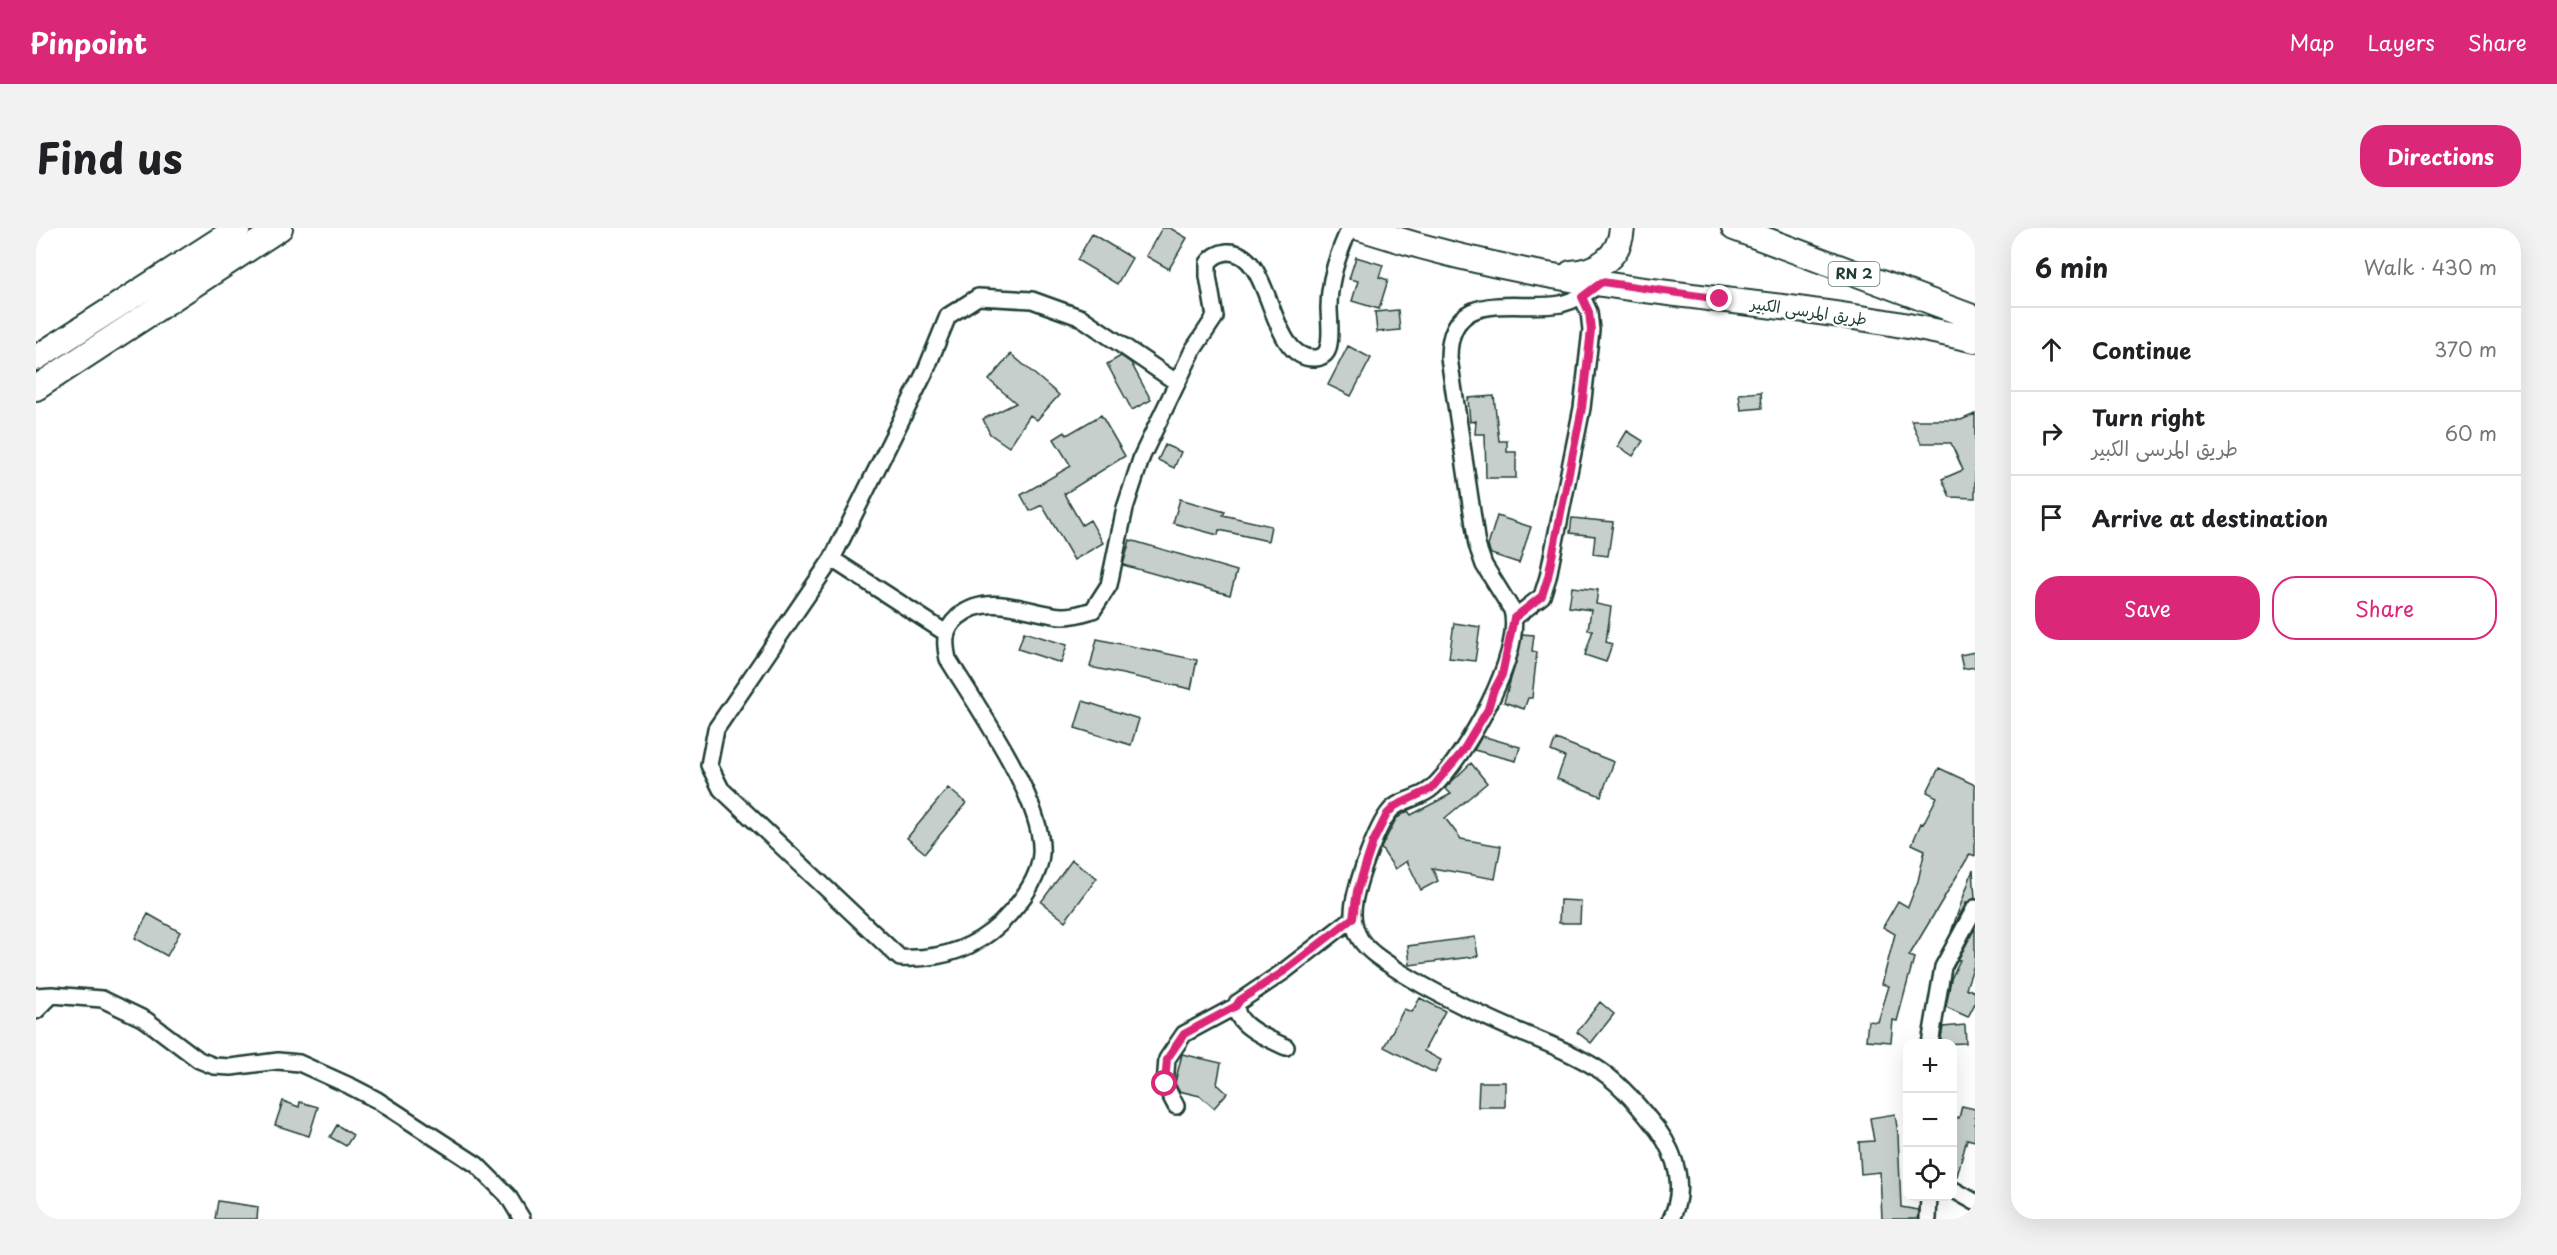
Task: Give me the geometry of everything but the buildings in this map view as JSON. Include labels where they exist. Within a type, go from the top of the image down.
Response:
[{"type":"main road","points":[[36,358],[238,228]]},
{"type":"main road","points":[[36,388],[280,228]]},
{"type":"main road","name":"طريق المرسى الكبير","points":[[1360,228],[1465,257],[1551,275],[1870,319],[1975,340]]},
{"type":"main road","points":[[1551,275],[1578,273],[1598,267],[1611,257],[1617,247],[1622,228]]},
{"type":"main road","name":"RN 2","points":[[1734,228],[1975,318]]},
{"type":"street","points":[[1176,382],[1082,318],[1032,300],[978,297],[948,316],[926,370],[832,560],[716,729],[709,765],[721,789],[900,958],[921,959],[949,954],[988,935],[1012,912],[1029,888],[1038,869],[1041,855],[1039,834],[1032,809],[1011,761],[948,659],[944,642],[951,624],[958,617],[978,606],[998,604],[1062,616],[1093,610],[1109,585],[1125,508],[1142,456],[1176,382],[1193,350],[1215,317],[1207,269],[1212,258],[1221,253],[1238,254],[1252,265],[1262,281],[1280,331],[1288,342],[1299,353],[1309,358],[1321,357],[1328,348],[1329,305],[1334,267],[1350,228]]},
{"type":"street","points":[[1602,282],[1582,297],[1546,306],[1482,307],[1462,317],[1452,331],[1449,344],[1466,480],[1477,545],[1484,565],[1506,599],[1514,618],[1502,675],[1493,692],[1488,709],[1445,775],[1426,793],[1395,806],[1387,814],[1373,842],[1357,891],[1353,918],[1359,937],[1383,961],[1457,1003],[1601,1071],[1635,1102],[1669,1145],[1677,1168],[1679,1188],[1676,1209],[1671,1219]]},
{"type":"street","points":[[1514,618],[1542,596],[1548,577],[1584,397],[1591,330],[1589,312],[1582,297]]},
{"type":"street","points":[[832,560],[946,633]]},
{"type":"street","points":[[1931,1039],[1944,967],[1975,908]]},
{"type":"street","points":[[1176,1106],[1165,1084],[1167,1059],[1184,1034],[1236,1006],[1240,1000],[1283,972],[1353,918]]},
{"type":"street","points":[[36,1011],[52,994]]},
{"type":"street","points":[[36,996],[52,994],[102,999],[146,1020],[199,1060],[214,1066],[278,1061],[299,1063],[350,1086],[377,1100],[477,1165],[508,1196],[522,1219]]},
{"type":"street","points":[[1236,1006],[1239,1018],[1253,1030],[1286,1047]]},
{"type":"street","points":[[1957,1191],[1975,1202]]},
{"type":"street","points":[[1928,1219],[1929,1201]]},
{"type":"route","points":[[1165,1084],[1167,1059],[1184,1034],[1236,1006],[1240,1000],[1283,972],[1353,918],[1357,891],[1373,842],[1387,814],[1395,806],[1426,793],[1445,775],[1488,709],[1493,692],[1502,675],[1514,618],[1542,596],[1548,577],[1582,408],[1591,330],[1589,312],[1582,297],[1602,282],[1720,299]]}]
